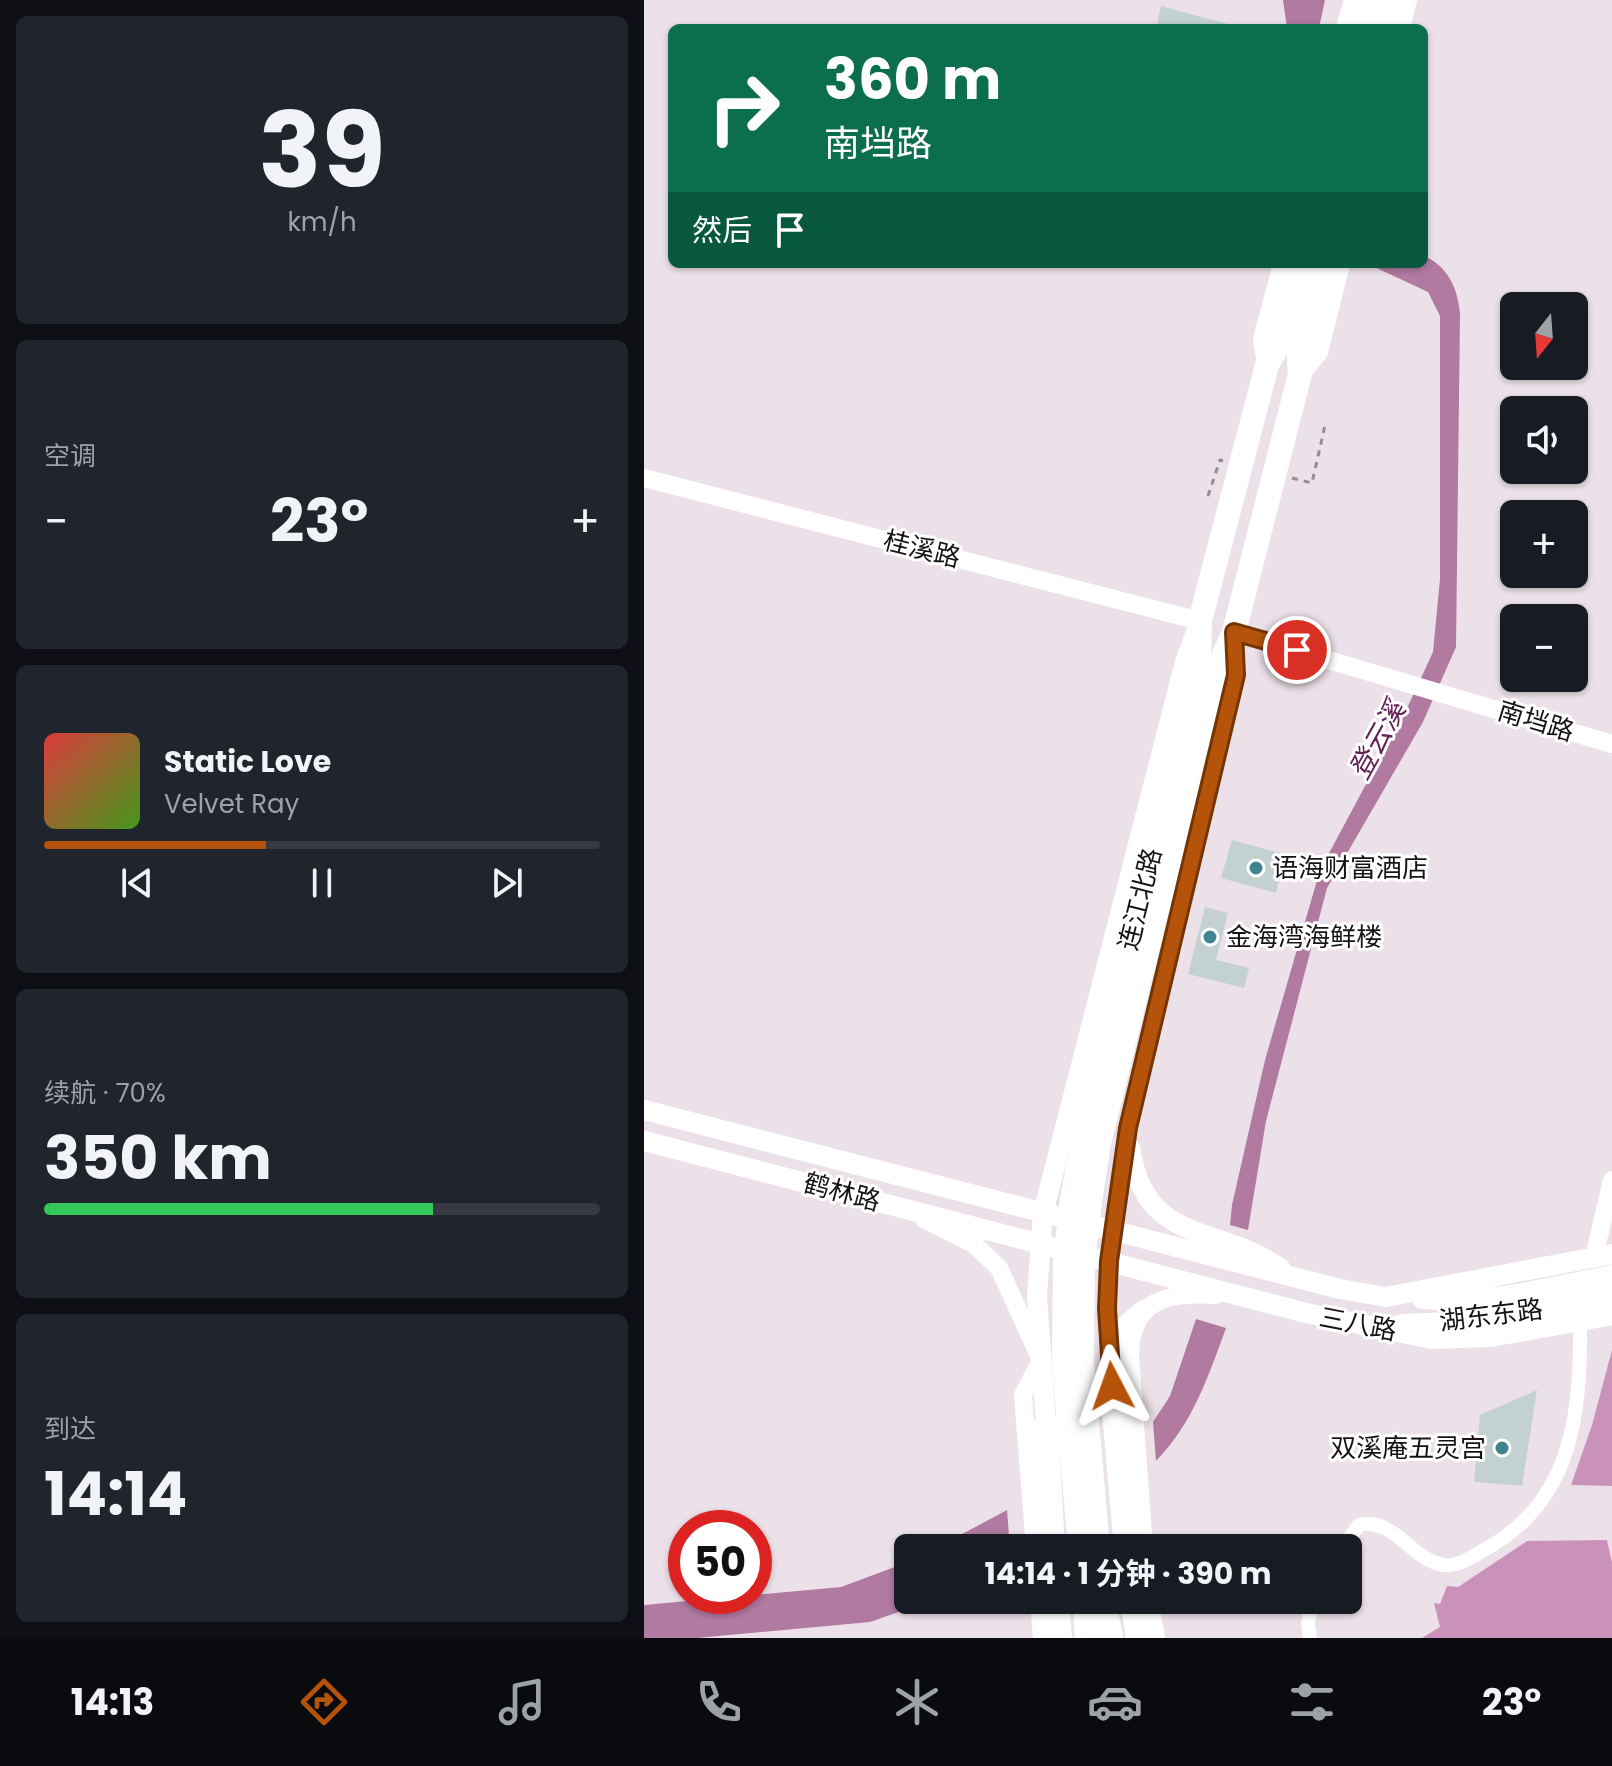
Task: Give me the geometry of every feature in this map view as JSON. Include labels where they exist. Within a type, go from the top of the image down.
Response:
[{"type":"highway","points":[[1364,24],[1370,0]]},
{"type":"highway","points":[[1384,24],[1390,0]]},
{"type":"highway","name":"连江北路","points":[[1079,1534],[1064,1364],[1065,1259],[1072,1198],[1095,1081],[1196,715],[1234,632],[1300,374],[1298,346],[1305,268]]},
{"type":"highway","name":"连江北路","points":[[1097,1534],[1082,1363],[1083,1261],[1090,1202],[1102,1129],[1196,715],[1200,621],[1267,365],[1281,341],[1305,268]]},
{"type":"highway","points":[[1114,1413],[1125,1534]]},
{"type":"highway","points":[[1041,1534],[1046,1424]]},
{"type":"highway","points":[[1058,1614],[1060,1638]]},
{"type":"highway","points":[[1085,1614],[1087,1638]]},
{"type":"highway","points":[[1107,1614],[1111,1638]]},
{"type":"highway","points":[[1134,1614],[1138,1638]]},
{"type":"main road","points":[[1347,24],[1354,0]]},
{"type":"main road","points":[[1401,24],[1407,0]]},
{"type":"main road","points":[[1300,374],[1318,352],[1339,268]]},
{"type":"main road","points":[[1046,1424],[1037,1296],[1043,1213],[1185,662],[1200,621]]},
{"type":"main road","points":[[1114,1413],[1107,1309],[1112,1229],[1128,1128],[1236,675],[1234,632]]},
{"type":"main road","name":"三八路","points":[[644,1110],[1291,1276],[1386,1297],[1603,1255]]},
{"type":"main road","points":[[1128,1128],[1132,1161],[1141,1187],[1167,1219],[1184,1231],[1258,1252],[1291,1276]]},
{"type":"main road","name":"鹤林路","points":[[644,1141],[1109,1261]]},
{"type":"main road","name":"三八路","points":[[1109,1261],[1245,1297],[1432,1339],[1509,1335],[1612,1315]]},
{"type":"main road","name":"湖东东路","points":[[1386,1297],[1479,1300],[1612,1275]]},
{"type":"main road","name":"湖东东路","points":[[1369,1325],[1475,1321],[1612,1295]]},
{"type":"main road","points":[[1112,1386],[1117,1347],[1127,1324],[1144,1310]]},
{"type":"street","name":"桂溪路","points":[[644,478],[1200,621]]},
{"type":"street","name":"南垱路","points":[[1234,632],[1612,744]]},
{"type":"street","points":[[1603,1255],[1612,1180]]},
{"type":"street","points":[[896,1206],[975,1245],[987,1255],[1004,1277],[1041,1360],[1023,1395],[1038,1534]]},
{"type":"street","points":[[1143,1534],[1130,1341],[1136,1321],[1144,1310],[1160,1300],[1179,1295],[1245,1297]]},
{"type":"street","points":[[1352,1534],[1359,1525],[1375,1524],[1432,1561],[1453,1565],[1506,1539],[1528,1521],[1551,1488],[1569,1444],[1579,1384],[1580,1322]]},
{"type":"street","points":[[1040,1614],[1042,1638]]},
{"type":"street","points":[[1152,1614],[1156,1638]]},
{"type":"street","points":[[1310,1614],[1310,1638]]},
{"type":"shaded area","points":[[1283,0],[1325,0],[1320,24],[1286,24]]},
{"type":"shaded area","points":[[1428,258],[1445,272],[1457,296],[1460,314],[1456,647],[1423,722],[1327,888],[1266,1121],[1248,1230],[1230,1225],[1232,1205],[1265,1060],[1320,870],[1409,704],[1433,652],[1440,579],[1440,316],[1428,292],[1376,268],[1428,268]]},
{"type":"shaded area","points":[[1196,1319],[1226,1328],[1190,1415],[1156,1461],[1153,1422],[1170,1396]]},
{"type":"shaded area","points":[[1612,1350],[1612,1486],[1571,1485],[1592,1425]]},
{"type":"shaded area","points":[[1007,1510],[1009,1534],[962,1534]]},
{"type":"shaded area","points":[[1607,1540],[1612,1563],[1612,1638],[1422,1638],[1440,1627],[1434,1603],[1440,1604],[1447,1586],[1458,1587],[1527,1541]]},
{"type":"shaded area","points":[[894,1567],[894,1614],[870,1622],[697,1638],[644,1638],[644,1605],[668,1603],[668,1614],[772,1614],[772,1593],[841,1587]]},
{"type":"building","points":[[1161,6],[1228,24],[1159,24]]},
{"type":"building","name":"语海财富酒店","points":[[1232,840],[1283,854],[1288,872],[1286,882],[1279,880],[1276,893],[1221,878]]},
{"type":"building","name":"金海湾海鲜楼","points":[[1205,907],[1228,913],[1216,960],[1249,968],[1244,988],[1188,974]]},
{"type":"building","name":"双溪庵五灵宫","points":[[1537,1390],[1522,1486],[1474,1482],[1480,1415]]},
{"type":"place","name":"语海财富酒店","points":[[1256,868]]},
{"type":"place","name":"金海湾海鲜楼","points":[[1210,937]]},
{"type":"place","name":"双溪庵五灵宫","points":[[1502,1448]]},
{"type":"route","points":[[1112,1386],[1107,1309],[1114,1213],[1128,1128],[1236,675],[1234,632],[1297,650]]},
{"type":"water label","name":"登云溪","points":[[1377,740]]}]
